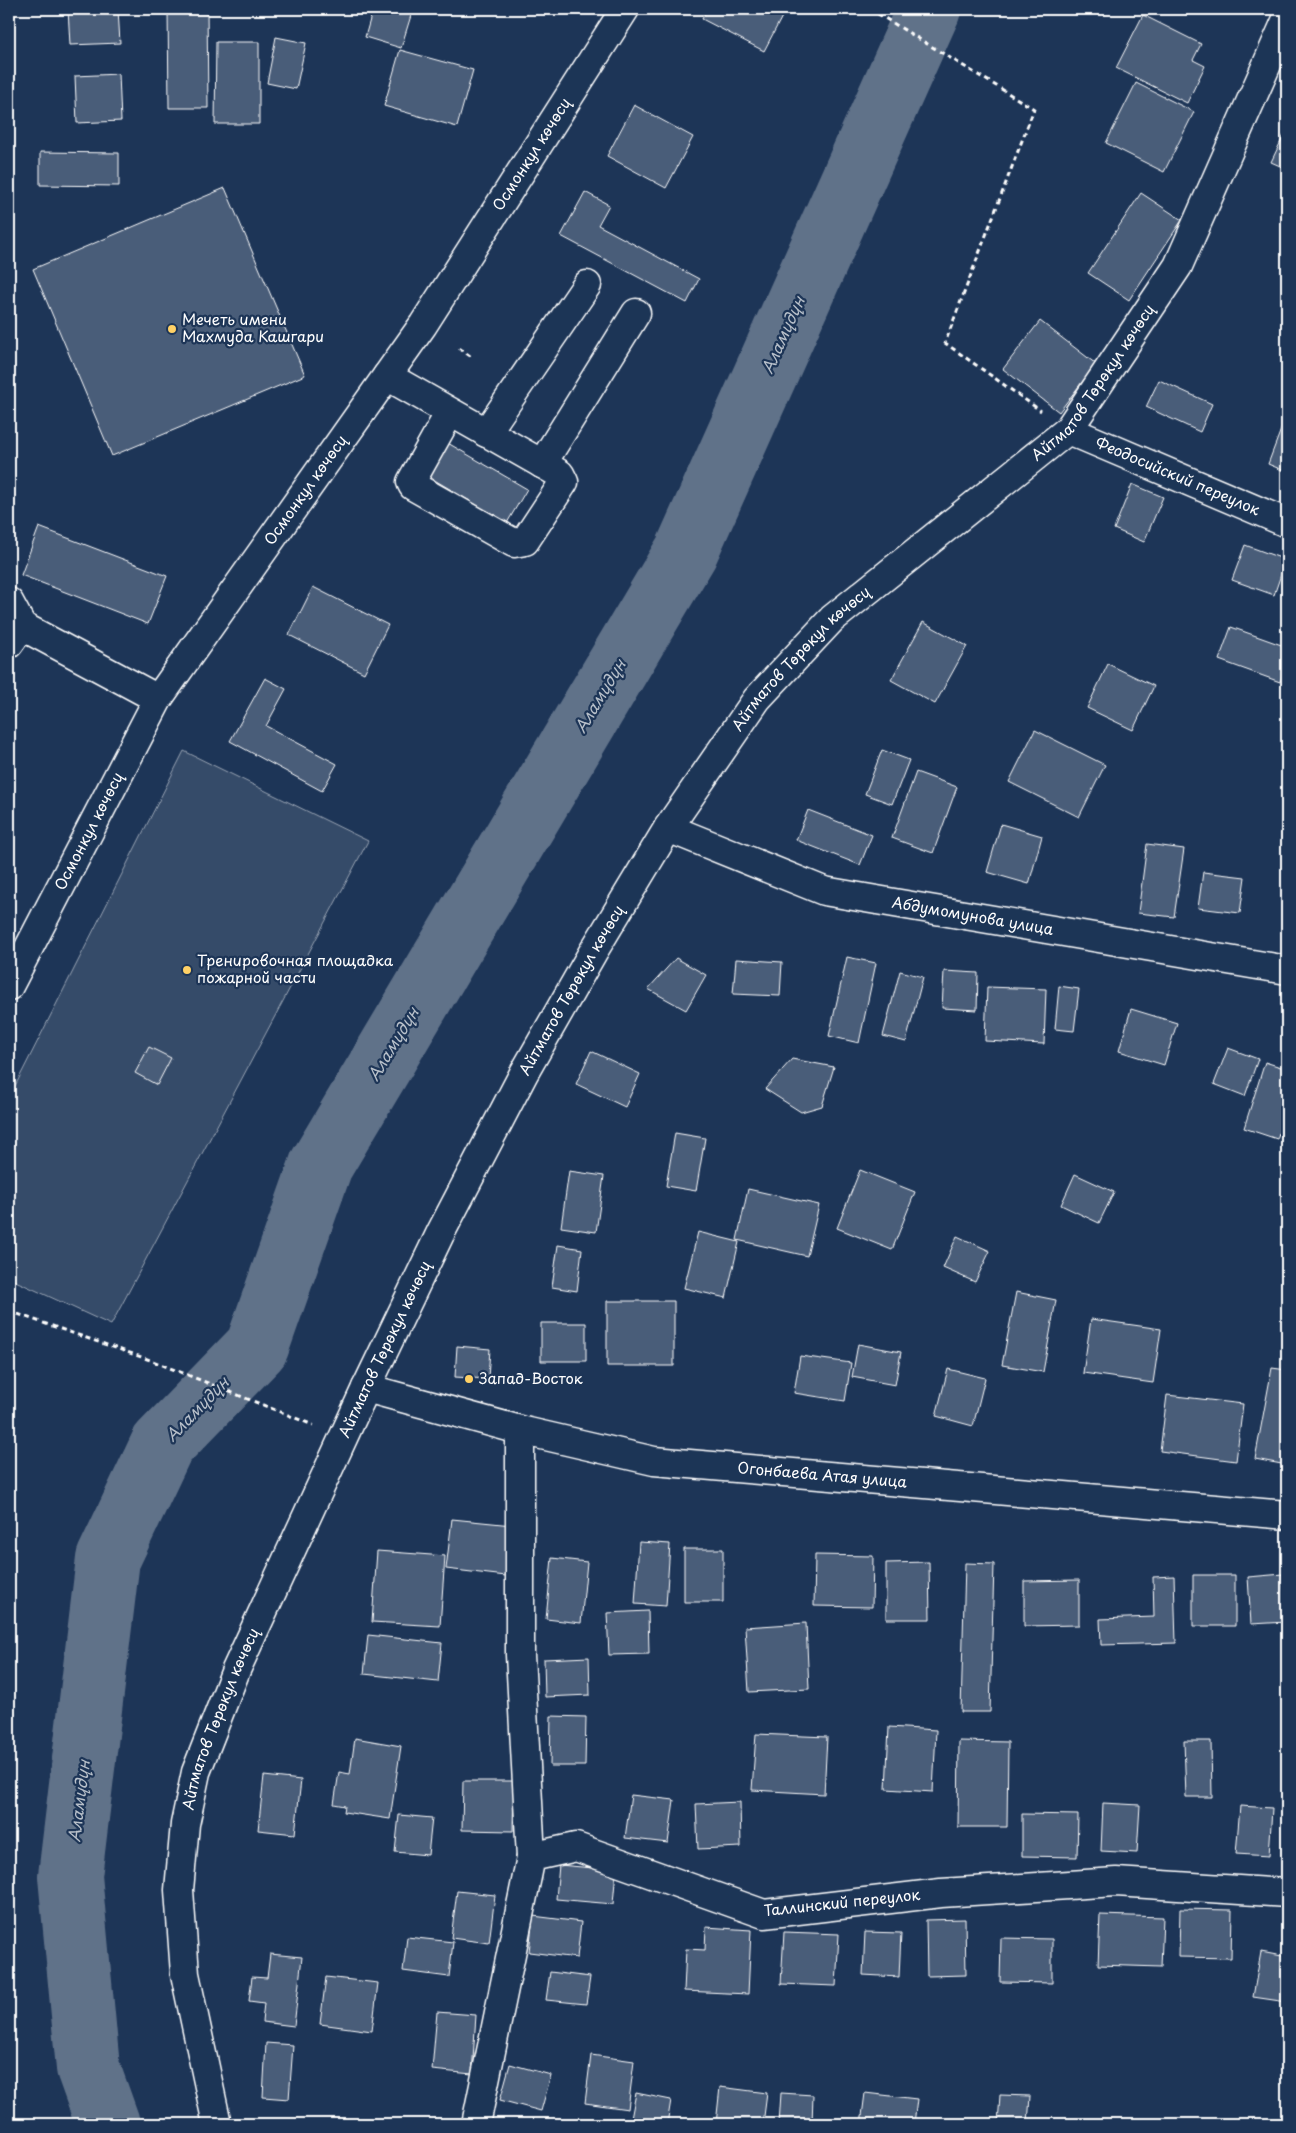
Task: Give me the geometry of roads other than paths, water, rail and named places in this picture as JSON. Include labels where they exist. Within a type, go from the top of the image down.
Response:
[{"type":"street","name":"Осмонкул көчөсү","points":[[9,986],[158,699],[429,317],[624,9]]},
{"type":"street","name":"Айтматов Төрөкул көчөсү","points":[[217,2124],[185,1974],[179,1890],[185,1824],[196,1772],[236,1670],[366,1388],[441,1232],[524,1073],[593,952],[668,828],[756,699],[832,620],[1068,430],[1178,266],[1287,19]]},
{"type":"street","points":[[486,434],[587,285]]},
{"type":"street","points":[[542,464],[636,313]]},
{"type":"street","points":[[387,376],[450,412],[486,434],[560,474],[564,482],[525,541],[514,543],[413,486],[411,482],[450,412]]},
{"type":"street","name":"Феодосийский переулок","points":[[1068,430],[1287,524]]},
{"type":"street","points":[[9,602],[15,635],[158,699]]},
{"type":"street","name":"Абдумомунова улица","points":[[668,828],[824,891],[1287,970]]},
{"type":"street","name":"Огонбаева Атая улица","points":[[366,1388],[520,1430],[654,1461],[1287,1515]]},
{"type":"street","points":[[476,2124],[531,1857],[520,1655],[520,1430]]},
{"type":"street","name":"Таллинский переулок","points":[[531,1857],[576,1847],[764,1914],[941,1893],[1116,1882],[1287,1893]]},
{"type":"waterway","name":"Аламүдүн","points":[[108,2124],[88,2068],[70,1876],[108,1559],[162,1445],[257,1347],[321,1165],[686,552],[929,9]]},
{"type":"place","name":"Мечеть имени Махмуда Кашгари","points":[[172,329]]},
{"type":"place","name":"Тренировочная площадка пожарной части","points":[[187,970]]},
{"type":"place","name":"Запад-Восток","points":[[469,1379]]}]
